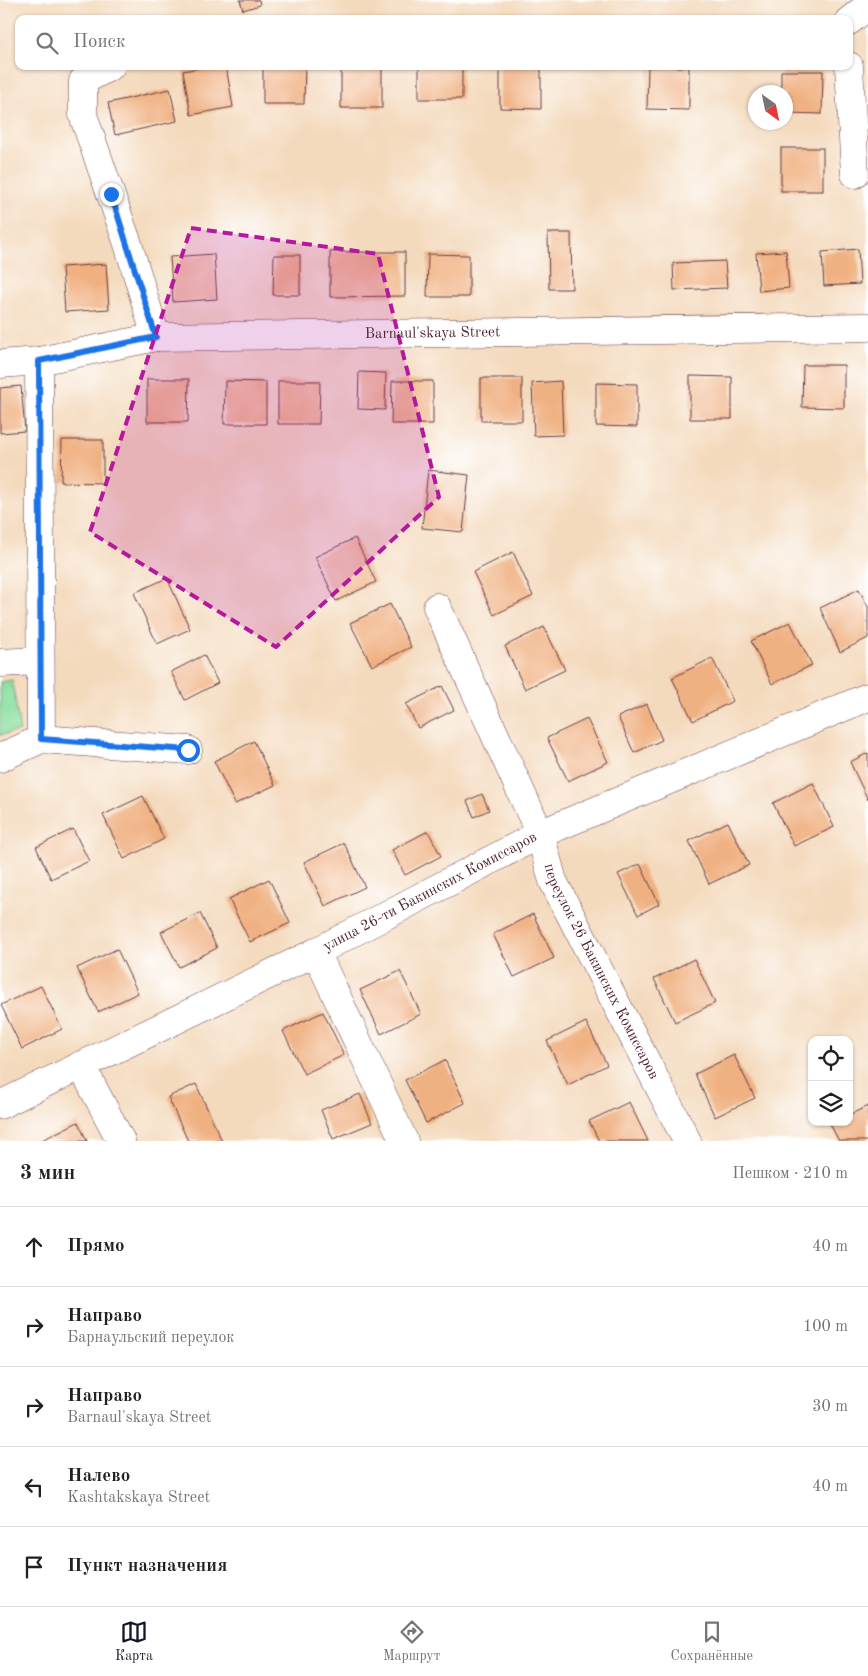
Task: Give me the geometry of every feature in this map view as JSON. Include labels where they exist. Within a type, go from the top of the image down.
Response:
[{"type":"street","points":[[853,18],[868,6]]},
{"type":"street","points":[[104,70],[83,81],[83,115],[116,210],[156,337]]},
{"type":"street","points":[[849,70],[855,174]]},
{"type":"street","name":"Barnaul'skaya Street","points":[[0,364],[39,361],[156,337],[868,327]]},
{"type":"street","points":[[39,361],[41,739]]},
{"type":"street","name":"переулок 26 Бакинских Комиссаров","points":[[438,607],[540,834],[553,881],[687,1141]]},
{"type":"street","points":[[0,663],[40,661]]},
{"type":"street","name":"улица 26-ти Бакинских Комиссаров","points":[[0,1105],[316,952],[540,834],[868,697]]},
{"type":"street","points":[[0,758],[41,739],[188,750]]},
{"type":"street","points":[[316,952],[404,1141]]},
{"type":"street","points":[[81,1065],[121,1141]]},
{"type":"highlighted area","points":[[191,228],[378,254],[439,497],[276,647],[90,532]]},
{"type":"green space","points":[[12,680],[20,731],[0,735],[0,682]]},
{"type":"building","points":[[240,0],[259,0],[260,5],[243,10]]},
{"type":"building","points":[[227,70],[233,107],[191,115],[183,71]]},
{"type":"building","points":[[263,70],[305,70],[304,104],[263,104]]},
{"type":"building","points":[[341,70],[382,70],[382,108],[341,108]]},
{"type":"building","points":[[419,70],[462,70],[462,99],[419,99]]},
{"type":"building","points":[[500,70],[541,70],[541,109],[500,108]]},
{"type":"building","points":[[648,70],[689,70],[689,110],[647,109]]},
{"type":"building","points":[[781,71],[823,71],[822,114],[793,113],[793,85],[781,85]]},
{"type":"building","points":[[170,89],[177,121],[115,135],[108,103]]},
{"type":"building","points":[[781,148],[823,148],[823,191],[781,191]]},
{"type":"building","points":[[548,233],[571,233],[572,289],[549,289]]},
{"type":"building","points":[[858,249],[860,284],[824,286],[822,252]]},
{"type":"building","points":[[786,251],[789,288],[759,291],[756,253]]},
{"type":"building","points":[[330,252],[405,252],[405,296],[330,297]]},
{"type":"building","points":[[214,254],[217,299],[173,302],[170,257]]},
{"type":"building","points":[[428,254],[469,255],[469,297],[427,297]]},
{"type":"building","points":[[274,255],[300,255],[300,295],[273,295]]},
{"type":"building","points":[[725,261],[727,288],[674,290],[673,263]]},
{"type":"building","points":[[106,264],[109,309],[65,312],[62,267]]},
{"type":"building","points":[[803,365],[844,365],[844,408],[802,407]]},
{"type":"building","points":[[359,372],[386,373],[385,410],[358,409]]},
{"type":"building","points":[[690,376],[732,377],[732,419],[690,419]]},
{"type":"building","points":[[481,378],[522,378],[522,421],[481,421]]},
{"type":"building","points":[[147,379],[189,379],[188,422],[147,422]]},
{"type":"building","points":[[225,381],[266,382],[266,424],[224,424]]},
{"type":"building","points":[[278,381],[320,381],[319,424],[278,424]]},
{"type":"building","points":[[392,381],[433,381],[433,424],[391,424]]},
{"type":"building","points":[[561,381],[563,435],[534,436],[532,383]]},
{"type":"building","points":[[596,383],[637,384],[637,427],[596,426]]},
{"type":"building","points":[[21,386],[25,431],[0,433],[0,388]]},
{"type":"building","points":[[62,440],[103,440],[103,483],[61,482]]},
{"type":"building","points":[[428,470],[469,475],[463,532],[422,528]]},
{"type":"building","points":[[355,538],[376,582],[336,601],[315,557]]},
{"type":"building","points":[[513,552],[533,596],[494,615],[473,572]]},
{"type":"building","points":[[167,578],[190,629],[157,644],[134,593]]},
{"type":"building","points":[[859,589],[868,607],[868,638],[840,652],[820,608]]},
{"type":"building","points":[[390,604],[411,647],[372,666],[350,623]]},
{"type":"building","points":[[790,622],[812,665],[772,684],[751,641]]},
{"type":"building","points":[[544,627],[565,670],[525,689],[505,646]]},
{"type":"building","points":[[204,655],[218,683],[185,700],[171,672]]},
{"type":"building","points":[[712,658],[733,701],[693,721],[672,678]]},
{"type":"building","points":[[442,686],[454,710],[418,728],[406,704]]},
{"type":"building","points":[[647,704],[662,740],[634,753],[618,717]]},
{"type":"building","points":[[587,719],[608,762],[568,781],[547,738]]},
{"type":"building","points":[[254,741],[275,785],[235,804],[214,761]]},
{"type":"building","points":[[868,753],[868,800],[850,762]]},
{"type":"building","points":[[813,783],[834,827],[794,846],[773,803]]},
{"type":"building","points":[[482,794],[489,810],[474,817],[467,801]]},
{"type":"building","points":[[143,796],[164,839],[124,859],[103,815]]},
{"type":"building","points":[[728,822],[749,865],[709,884],[689,841]]},
{"type":"building","points":[[73,829],[89,861],[51,879],[36,847]]},
{"type":"building","points":[[428,831],[441,856],[405,875],[392,850]]},
{"type":"building","points":[[344,843],[365,887],[325,906],[304,862]]},
{"type":"building","points":[[640,864],[659,904],[638,915],[618,874]]},
{"type":"building","points":[[269,879],[290,923],[250,942],[229,899]]},
{"type":"building","points":[[200,913],[217,948],[179,967],[161,932]]},
{"type":"building","points":[[533,914],[554,958],[514,977],[493,934]]},
{"type":"building","points":[[117,949],[138,993],[98,1012],[77,968]]},
{"type":"building","points":[[694,959],[715,1003],[675,1022],[654,979]]},
{"type":"building","points":[[400,971],[421,1014],[381,1034],[360,990]]},
{"type":"building","points":[[41,986],[62,1029],[22,1049],[1,1005]]},
{"type":"building","points":[[323,1012],[344,1055],[304,1074],[283,1031]]},
{"type":"building","points":[[586,1022],[607,1065],[568,1085],[547,1041]]},
{"type":"building","points":[[734,1055],[755,1098],[715,1117],[695,1074]]},
{"type":"building","points":[[445,1060],[465,1103],[426,1123],[405,1080]]},
{"type":"building","points":[[196,1084],[222,1141],[188,1141],[168,1097]]},
{"type":"building","points":[[360,1094],[372,1123],[333,1139],[321,1110]]},
{"type":"building","points":[[629,1102],[648,1141],[599,1141],[589,1121]]},
{"type":"building","points":[[868,1106],[868,1141],[839,1141],[831,1126],[853,1126],[853,1113]]},
{"type":"building","points":[[78,1122],[87,1141],[40,1141]]},
{"type":"route","points":[[111,194],[156,337],[39,361],[41,739],[188,750]]}]
